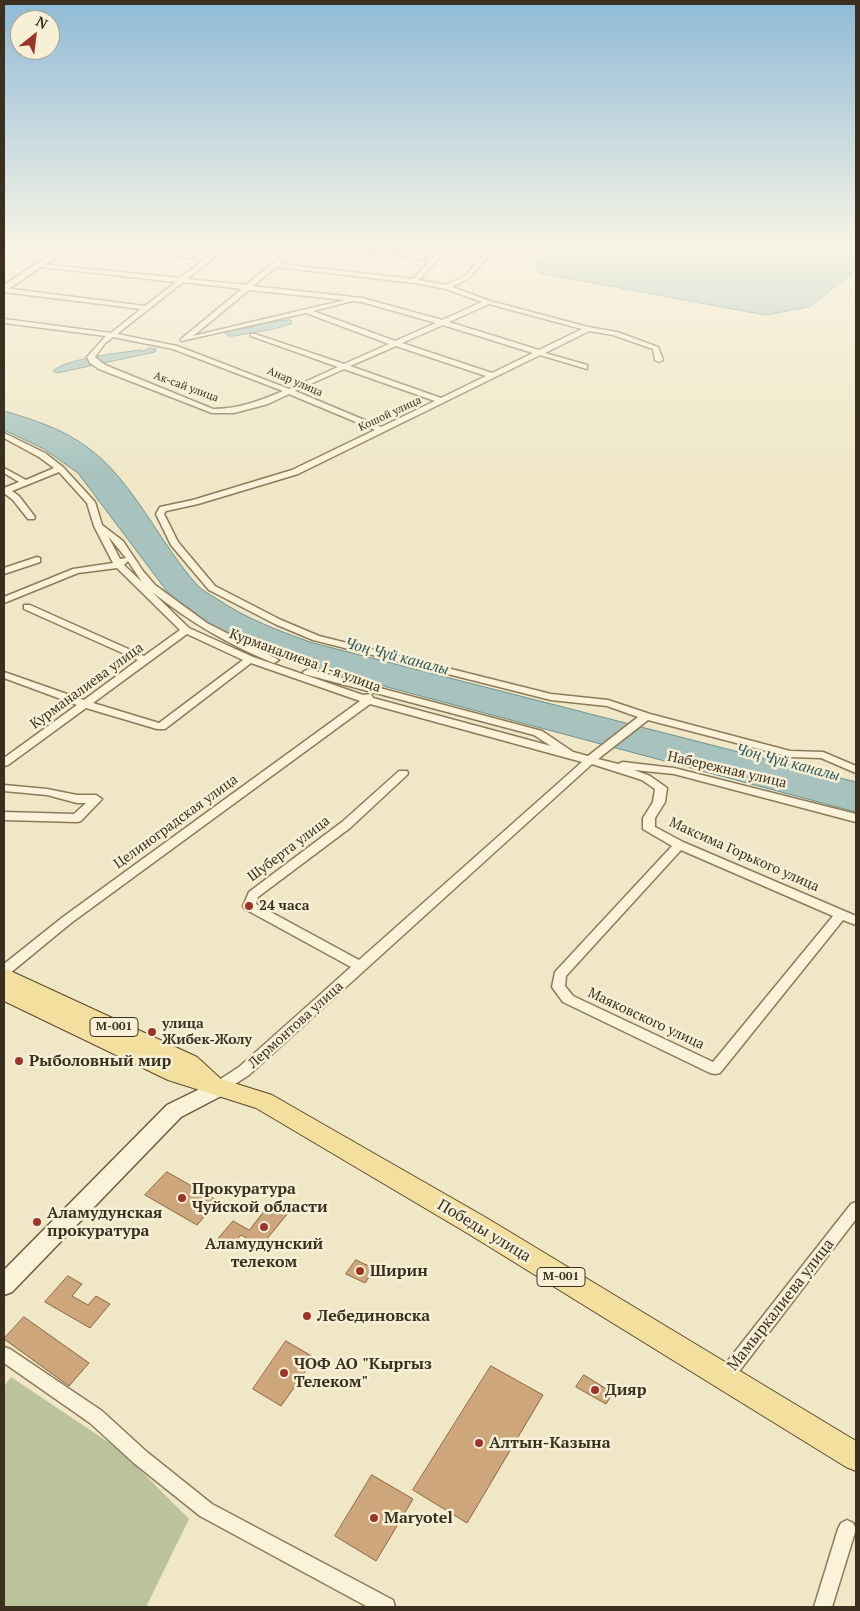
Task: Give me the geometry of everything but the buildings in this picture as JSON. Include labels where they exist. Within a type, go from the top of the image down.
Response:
[{"type":"main road","name":"М-001","points":[[4,976],[189,1063],[218,1088]]},
{"type":"main road","name":"М-001","points":[[4,992],[176,1074],[218,1088]]},
{"type":"main road","name":"Победы улица","points":[[218,1088],[264,1100],[476,1225],[856,1457]]},
{"type":"main road","name":"Лермонтова улица","points":[[4,1285],[174,1112],[218,1088]]},
{"type":"street","name":"Анар улица","points":[[21,323],[112,335],[175,347],[382,430]]},
{"type":"street","points":[[112,335],[128,323]]},
{"type":"street","points":[[175,347],[204,323]]},
{"type":"street","points":[[183,340],[258,323]]},
{"type":"street","points":[[339,323],[493,376]]},
{"type":"street","name":"Ак-сай улица","points":[[112,335],[103,342],[91,357],[98,364],[212,411],[226,411],[246,408],[288,391],[438,323]]},
{"type":"street","points":[[445,323],[584,367]]},
{"type":"street","points":[[566,323],[633,338],[656,348],[659,360]]},
{"type":"street","name":"Кошой улица","points":[[588,329],[296,472],[195,502],[163,509],[160,514],[174,543],[212,588],[278,622],[316,638],[551,697],[608,703],[643,718]]},
{"type":"street","points":[[253,335],[443,401]]},
{"type":"street","name":"Курманалиева 1-я улица","points":[[4,435],[42,454],[60,469],[91,502],[98,526],[119,565],[186,630],[250,659],[368,700],[573,757],[594,757]]},
{"type":"street","points":[[4,491],[60,469]]},
{"type":"street","points":[[4,470],[24,482]]},
{"type":"street","points":[[4,491],[16,498],[31,517]]},
{"type":"street","points":[[98,526],[110,532],[130,554],[145,581],[188,616],[239,646],[302,671],[538,733],[573,757]]},
{"type":"street","points":[[4,600],[76,571],[119,565],[130,554]]},
{"type":"street","points":[[4,571],[37,560]]},
{"type":"street","points":[[27,607],[146,660]]},
{"type":"street","points":[[186,630],[188,616]]},
{"type":"street","name":"Курманалиева улица","points":[[4,763],[186,630]]},
{"type":"street","points":[[4,676],[85,704],[161,727],[250,659]]},
{"type":"street","points":[[365,686],[368,700]]},
{"type":"street","name":"Целиноградская улица","points":[[4,971],[67,920],[368,700]]},
{"type":"street","points":[[643,718],[790,754],[823,755],[856,770]]},
{"type":"street","name":"Лермонтова улица","points":[[218,1088],[244,1071],[594,757],[643,718]]},
{"type":"street","name":"Набережная улица","points":[[594,757],[674,771],[856,818]]},
{"type":"street","name":"Максима Горького улица","points":[[594,757],[646,778],[661,788],[659,802],[649,818],[649,829],[679,845],[856,921]]},
{"type":"street","name":"Шуберта улица","points":[[361,967],[249,906],[253,895],[346,825],[403,773]]},
{"type":"street","points":[[4,788],[47,792],[77,799],[96,799],[77,818],[4,816]]},
{"type":"street","name":"Маяковского улица","points":[[679,845],[560,975],[558,987],[568,999],[715,1068],[841,914]]},
{"type":"street","name":"Мамыркалиева улица","points":[[725,1377],[856,1208]]},
{"type":"street","points":[[4,1354],[96,1417],[141,1458],[206,1510],[386,1607]]},
{"type":"street","points":[[823,1607],[847,1529]]},
{"type":"green space","points":[[11,1377],[120,1450],[189,1519],[146,1607],[4,1607],[4,1386]]},
{"type":"water","points":[[259,323],[291,323],[274,329],[234,336],[228,336],[225,333],[234,329],[250,328]]},
{"type":"water","points":[[149,348],[156,349],[155,352],[57,373],[53,371],[60,366],[81,359],[143,351]]},
{"type":"water","points":[[4,411],[58,430],[87,447],[104,461],[119,477],[198,586],[252,619],[313,643],[856,782],[856,812],[297,663],[254,647],[208,626],[172,598],[78,473],[44,449],[4,430]]},
{"type":"place","name":"24 часа","points":[[249,906]]},
{"type":"place","name":"улица Жибек-Жолу","points":[[152,1032]]},
{"type":"place","name":"Рыболовный мир","points":[[19,1061]]},
{"type":"place","name":"Прокуратура Чуйской области","points":[[182,1198]]},
{"type":"place","name":"Аламудунская прокуратура","points":[[37,1222]]},
{"type":"place","name":"Аламудунский телеком","points":[[264,1227]]},
{"type":"place","name":"Ширин","points":[[360,1271]]},
{"type":"place","name":"Лебединовска","points":[[307,1316]]},
{"type":"place","name":"ЧОФ АО \"Кыргыз Телеком\"","points":[[284,1373]]},
{"type":"place","name":"Дияр","points":[[595,1390]]},
{"type":"place","name":"Алтын-Казына","points":[[479,1443]]},
{"type":"place","name":"Maryotel","points":[[374,1518]]},
{"type":"water label","name":"Чоң Чүй каналы","points":[[397,657]]},
{"type":"water label","name":"Чоң Чүй каналы","points":[[788,763]]}]
